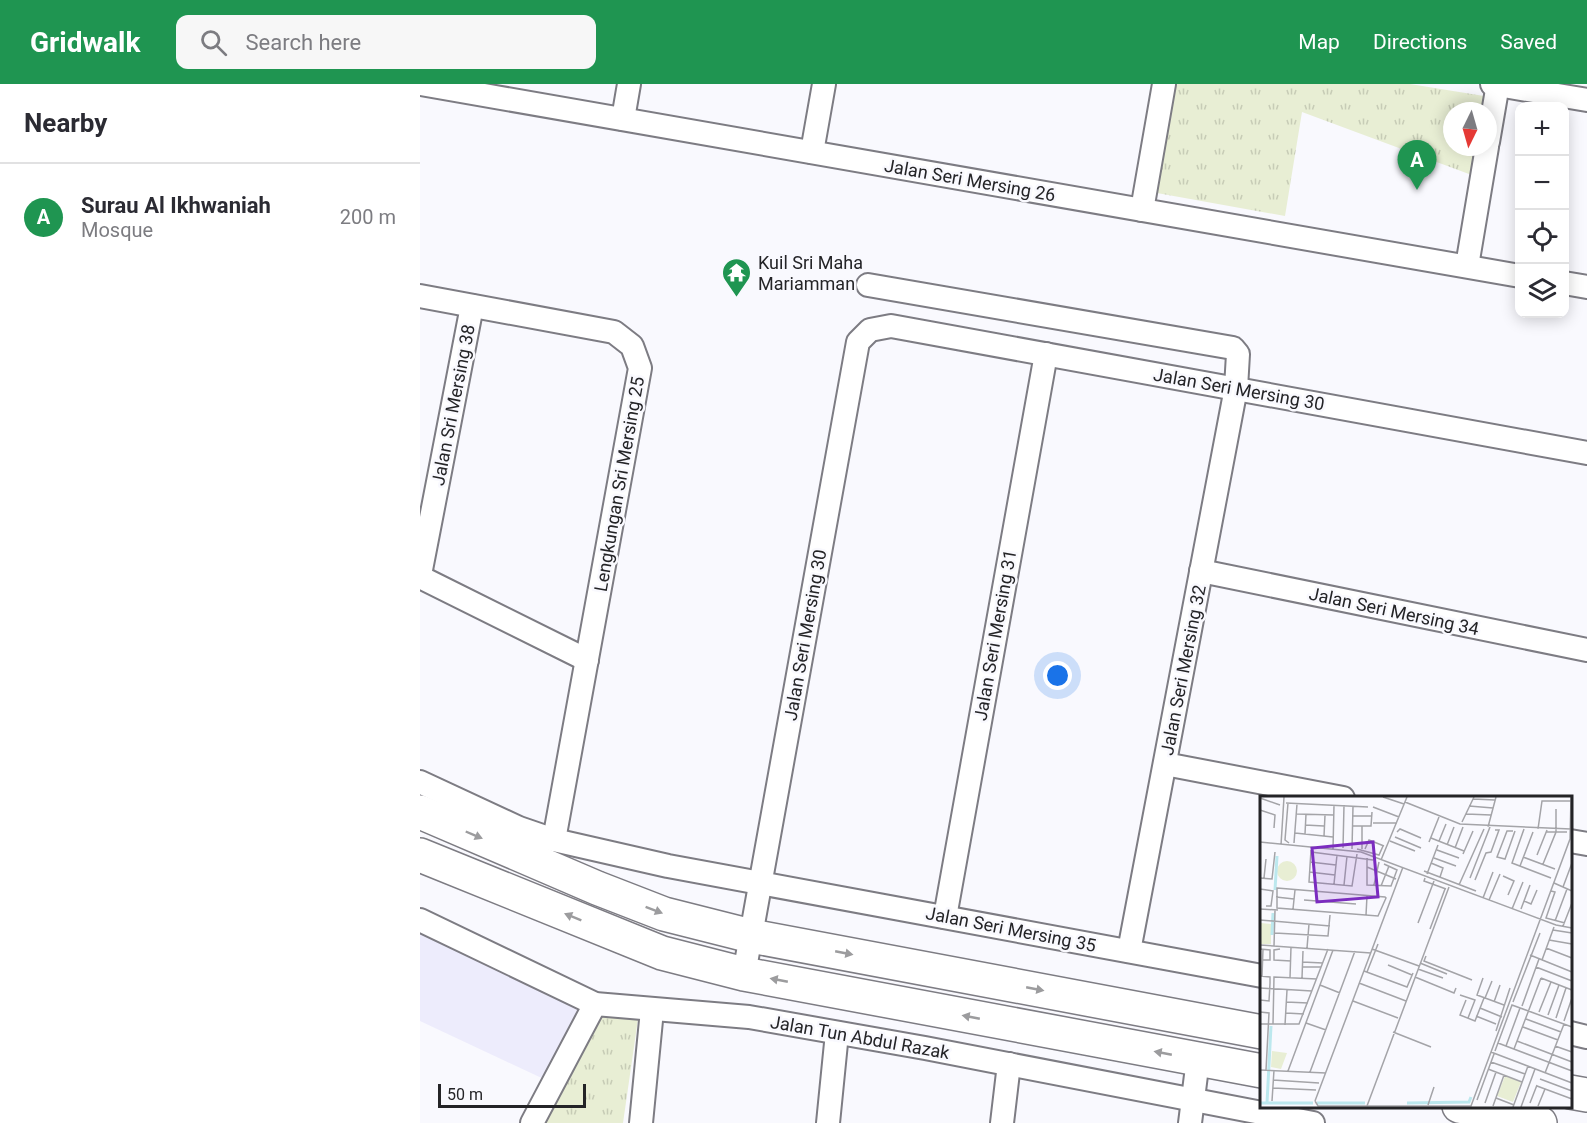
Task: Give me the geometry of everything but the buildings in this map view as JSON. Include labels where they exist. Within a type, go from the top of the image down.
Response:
[{"type":"main road","points":[[420,812],[597,888],[664,914],[751,936],[1260,1032]]},
{"type":"main road","points":[[420,855],[662,953],[744,974],[1260,1071]]},
{"type":"main road","points":[[1572,1092],[1587,1095]]},
{"type":"main road","points":[[1464,1108],[1540,1123]]},
{"type":"street","name":"Jalan Seri Mersing 26","points":[[421,84],[1515,275]]},
{"type":"street","points":[[623,119],[629,84]]},
{"type":"street","points":[[812,152],[824,84]]},
{"type":"street","points":[[1142,210],[1164,84]]},
{"type":"street","points":[[1494,102],[1496,84],[1587,100]]},
{"type":"street","points":[[1467,266],[1485,156]]},
{"type":"street","points":[[1569,284],[1587,287]]},
{"type":"street","name":"Jalan Seri Mersing 32","points":[[868,285],[1233,348],[1238,354],[1236,388],[1129,951]]},
{"type":"street","name":"Lengkungan Sri Mersing 25","points":[[420,296],[614,332],[632,346],[640,369],[554,840]]},
{"type":"street","name":"Jalan Sri Mersing 38","points":[[420,576],[472,306]]},
{"type":"street","name":"Jalan Seri Mersing 30","points":[[744,974],[858,342],[870,330],[891,326],[1587,453]]},
{"type":"street","name":"Jalan Seri Mersing 31","points":[[945,917],[1046,354]]},
{"type":"street","name":"Jalan Seri Mersing 34","points":[[1201,571],[1587,650]]},
{"type":"street","points":[[420,576],[587,660]]},
{"type":"street","points":[[1165,764],[1333,796]]},
{"type":"street","points":[[420,782],[519,828],[554,840],[668,866],[761,883]]},
{"type":"street","points":[[1572,841],[1587,844]]},
{"type":"street","name":"Jalan Seri Mersing 35","points":[[761,883],[1260,976]]},
{"type":"street","name":"Jalan Tun Abdul Razak","points":[[420,920],[595,1004],[749,1017],[1313,1123]]},
{"type":"street","points":[[532,1123],[595,1004]]},
{"type":"street","points":[[641,1123],[652,1010]]},
{"type":"street","points":[[828,1123],[837,1033]]},
{"type":"street","points":[[1572,1034],[1587,1036]]},
{"type":"street","points":[[1190,1123],[1198,1059]]},
{"type":"street","points":[[1002,1123],[1009,1065]]},
{"type":"shaded area","points":[[420,930],[586,1008],[546,1080],[420,1021]]},
{"type":"green space","points":[[1176,84],[1410,84],[1490,97],[1489,102],[1443,102],[1443,156],[1480,156],[1477,177],[1302,112],[1285,216],[1157,193]]},
{"type":"green space","points":[[601,1014],[638,1019],[623,1123],[538,1123]]},
{"type":"place","name":"Surau Al Ikhwaniah","points":[[1417,190]]},
{"type":"place","name":"Kuil Sri Maha Mariamman","points":[[737,298]]}]
